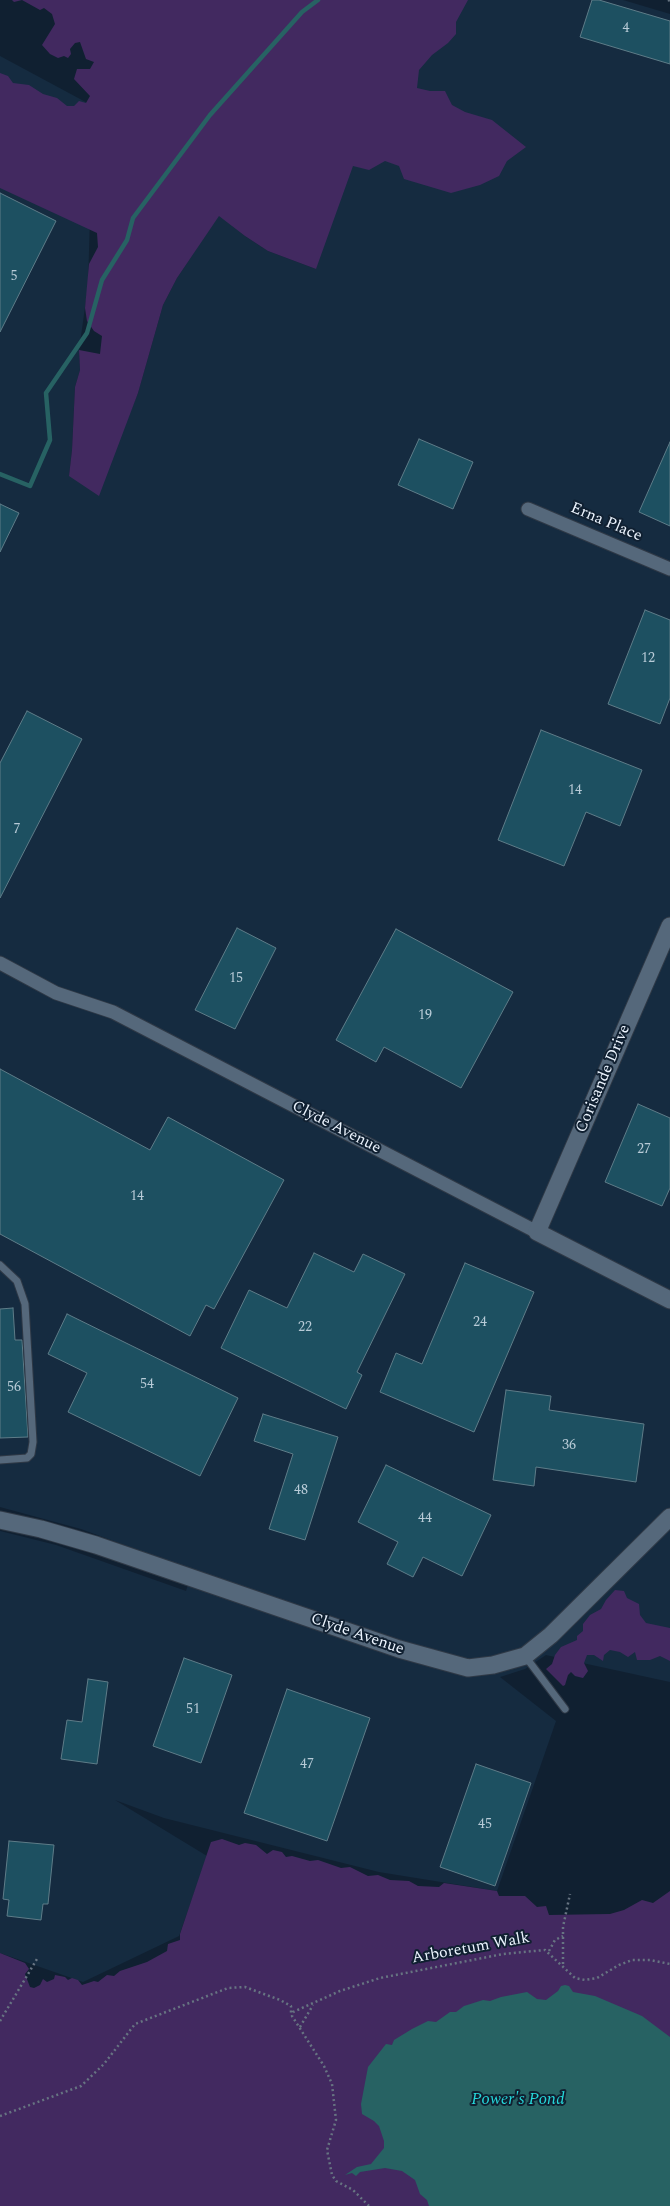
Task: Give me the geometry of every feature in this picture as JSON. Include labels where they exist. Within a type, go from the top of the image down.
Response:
[{"type":"street","name":"Erna Place","points":[[528,509],[670,569]]},
{"type":"street","name":"Corisande Drive","points":[[537,1232],[670,926]]},
{"type":"street","name":"Clyde Avenue","points":[[0,963],[56,992],[113,1012],[670,1300]]},
{"type":"street","name":"Clyde Avenue","points":[[0,1520],[42,1529],[103,1547],[433,1660],[468,1668],[493,1665],[525,1656],[551,1635],[670,1517]]},
{"type":"lane","points":[[0,1265],[17,1280],[25,1304],[33,1442],[31,1454],[27,1458],[0,1460]]},
{"type":"lane","points":[[525,1656],[565,1710]]},
{"type":"path","points":[[563,1964],[564,1920],[570,1894]]},
{"type":"path","points":[[549,1951],[555,1940],[563,1936]]},
{"type":"path","name":"Arboretum Walk","points":[[292,2014],[340,1991],[380,1978],[477,1958],[541,1949],[549,1951],[575,1978],[585,1980],[597,1978],[619,1965],[632,1960],[650,1960],[670,1964]]},
{"type":"path","points":[[0,2021],[37,1959]]},
{"type":"path","points":[[0,2116],[81,2086],[104,2064],[135,2024],[228,1988],[245,1987],[280,2000],[291,2006],[292,2014],[324,2066],[332,2084],[336,2120],[327,2150],[332,2175],[336,2181],[353,2190],[369,2206]]},
{"type":"path","points":[[300,2027],[314,2004]]},
{"type":"shaded area","points":[[22,0],[468,0],[456,22],[456,34],[448,43],[432,55],[419,70],[417,88],[430,91],[445,91],[452,105],[465,112],[492,120],[526,147],[507,161],[499,176],[480,185],[451,193],[404,179],[399,166],[385,161],[369,170],[353,166],[316,269],[268,251],[219,216],[177,278],[163,305],[138,393],[99,496],[69,476],[72,450],[75,387],[80,370],[79,350],[100,354],[102,336],[94,331],[87,321],[85,308],[89,264],[98,247],[97,233],[0,188],[0,73],[8,76],[13,83],[29,85],[43,94],[57,98],[67,106],[74,106],[79,101],[86,103],[90,96],[74,79],[77,69],[90,69],[94,62],[86,59],[80,42],[75,43],[70,49],[71,54],[68,58],[64,56],[58,58],[50,54],[42,45],[55,24],[52,14],[44,8],[40,10]]},
{"type":"shaded area","points":[[316,0],[623,0],[670,14],[670,1682],[546,1655],[525,1669],[500,1677],[556,1721],[497,1891],[379,1872],[164,1818],[115,1800],[207,1856],[179,1936],[83,1982],[0,1953],[0,1531],[56,1545],[186,1591],[193,1570],[81,1529],[0,1507],[0,56],[93,106],[88,286],[79,350],[80,370],[75,387],[72,450],[69,476],[116,448],[138,393],[163,305],[177,278],[219,215],[245,236],[268,251],[316,269]]},
{"type":"shaded area","points":[[615,1590],[624,1591],[627,1598],[639,1604],[640,1615],[646,1623],[670,1628],[670,1661],[660,1656],[650,1660],[637,1660],[635,1652],[628,1657],[620,1652],[610,1650],[604,1655],[603,1661],[594,1655],[587,1655],[584,1663],[588,1671],[583,1678],[575,1676],[571,1672],[568,1675],[565,1685],[563,1686],[546,1669],[552,1664],[555,1655],[561,1647],[577,1640],[577,1636],[583,1631],[583,1624],[590,1615],[601,1609],[606,1600]]},
{"type":"shaded area","points":[[222,1839],[239,1845],[245,1843],[256,1845],[267,1854],[273,1850],[282,1852],[286,1857],[292,1856],[310,1861],[318,1860],[341,1868],[350,1867],[368,1876],[378,1875],[390,1880],[409,1881],[418,1886],[439,1887],[444,1883],[497,1891],[499,1896],[525,1896],[537,1907],[546,1906],[549,1915],[610,1914],[624,1910],[642,1900],[653,1903],[670,1891],[670,2206],[0,2206],[0,1953],[25,1963],[29,1969],[25,1974],[30,1987],[34,1988],[40,1985],[43,1979],[47,1982],[54,1979],[55,1975],[65,1977],[68,1980],[72,1978],[78,1980],[82,1985],[94,1981],[98,1982],[107,1975],[114,1976],[120,1971],[147,1962],[167,1951],[168,1944],[180,1940],[180,1934],[211,1842]]},
{"type":"water","name":"Power's Pond","points":[[561,1986],[569,1986],[573,1992],[595,1996],[642,2016],[670,2037],[670,2206],[429,2206],[427,2200],[420,2194],[415,2180],[402,2171],[385,2168],[360,2172],[356,2176],[352,2173],[345,2175],[357,2167],[371,2164],[384,2148],[384,2141],[379,2126],[374,2121],[362,2114],[361,2104],[368,2067],[386,2044],[392,2045],[394,2040],[412,2029],[428,2021],[436,2022],[450,2012],[456,2012],[464,2006],[483,2000],[490,2001],[501,1997],[527,1992],[537,1999],[546,2000],[558,1991]]},
{"type":"building","points":[[592,0],[599,0],[670,21],[670,64],[580,37]]},
{"type":"building","points":[[0,193],[56,221],[0,332]]},
{"type":"building","points":[[419,439],[473,462],[453,509],[398,485]]},
{"type":"building","points":[[670,442],[670,526],[639,512]]},
{"type":"building","points":[[0,504],[19,513],[0,552]]},
{"type":"building","points":[[645,610],[670,620],[670,698],[660,724],[608,704]]},
{"type":"building","points":[[27,711],[82,739],[0,898],[0,763]]},
{"type":"building","points":[[541,730],[642,770],[620,826],[586,812],[564,866],[498,840]]},
{"type":"building","points":[[237,928],[276,948],[235,1029],[195,1010]]},
{"type":"building","points":[[396,929],[513,992],[461,1088],[384,1047],[376,1062],[336,1040]]},
{"type":"building","points":[[0,1069],[150,1150],[168,1117],[284,1180],[214,1309],[206,1305],[190,1336],[0,1234]]},
{"type":"building","points":[[638,1104],[670,1118],[670,1188],[662,1206],[605,1182]]},
{"type":"building","points":[[314,1253],[354,1272],[363,1254],[405,1274],[357,1372],[362,1375],[346,1409],[221,1348],[249,1290],[287,1308]]},
{"type":"building","points":[[465,1263],[534,1292],[474,1432],[380,1392],[396,1353],[422,1364]]},
{"type":"building","points":[[13,1308],[15,1340],[22,1340],[28,1437],[0,1438],[0,1309]]},
{"type":"building","points":[[67,1314],[238,1398],[200,1476],[68,1412],[87,1373],[48,1354]]},
{"type":"building","points":[[506,1390],[551,1396],[549,1410],[644,1424],[636,1482],[536,1467],[534,1486],[493,1480]]},
{"type":"building","points":[[263,1414],[338,1437],[305,1540],[269,1529],[293,1454],[254,1441]]},
{"type":"building","points":[[386,1465],[491,1515],[462,1576],[423,1557],[413,1577],[387,1564],[398,1542],[358,1522]]},
{"type":"building","points":[[184,1658],[232,1675],[201,1763],[153,1746]]},
{"type":"building","points":[[88,1679],[108,1682],[97,1764],[61,1759],[67,1720],[82,1722]]},
{"type":"building","points":[[287,1689],[370,1718],[327,1841],[244,1813]]},
{"type":"building","points":[[476,1764],[531,1783],[495,1886],[440,1867]]},
{"type":"building","points":[[9,1841],[54,1845],[48,1904],[43,1904],[41,1920],[7,1916],[9,1900],[3,1899]]},
{"type":"waterway","points":[[0,474],[30,486],[50,440],[46,393],[87,333],[102,280],[127,240],[133,218],[210,115],[302,12],[318,0]]}]
